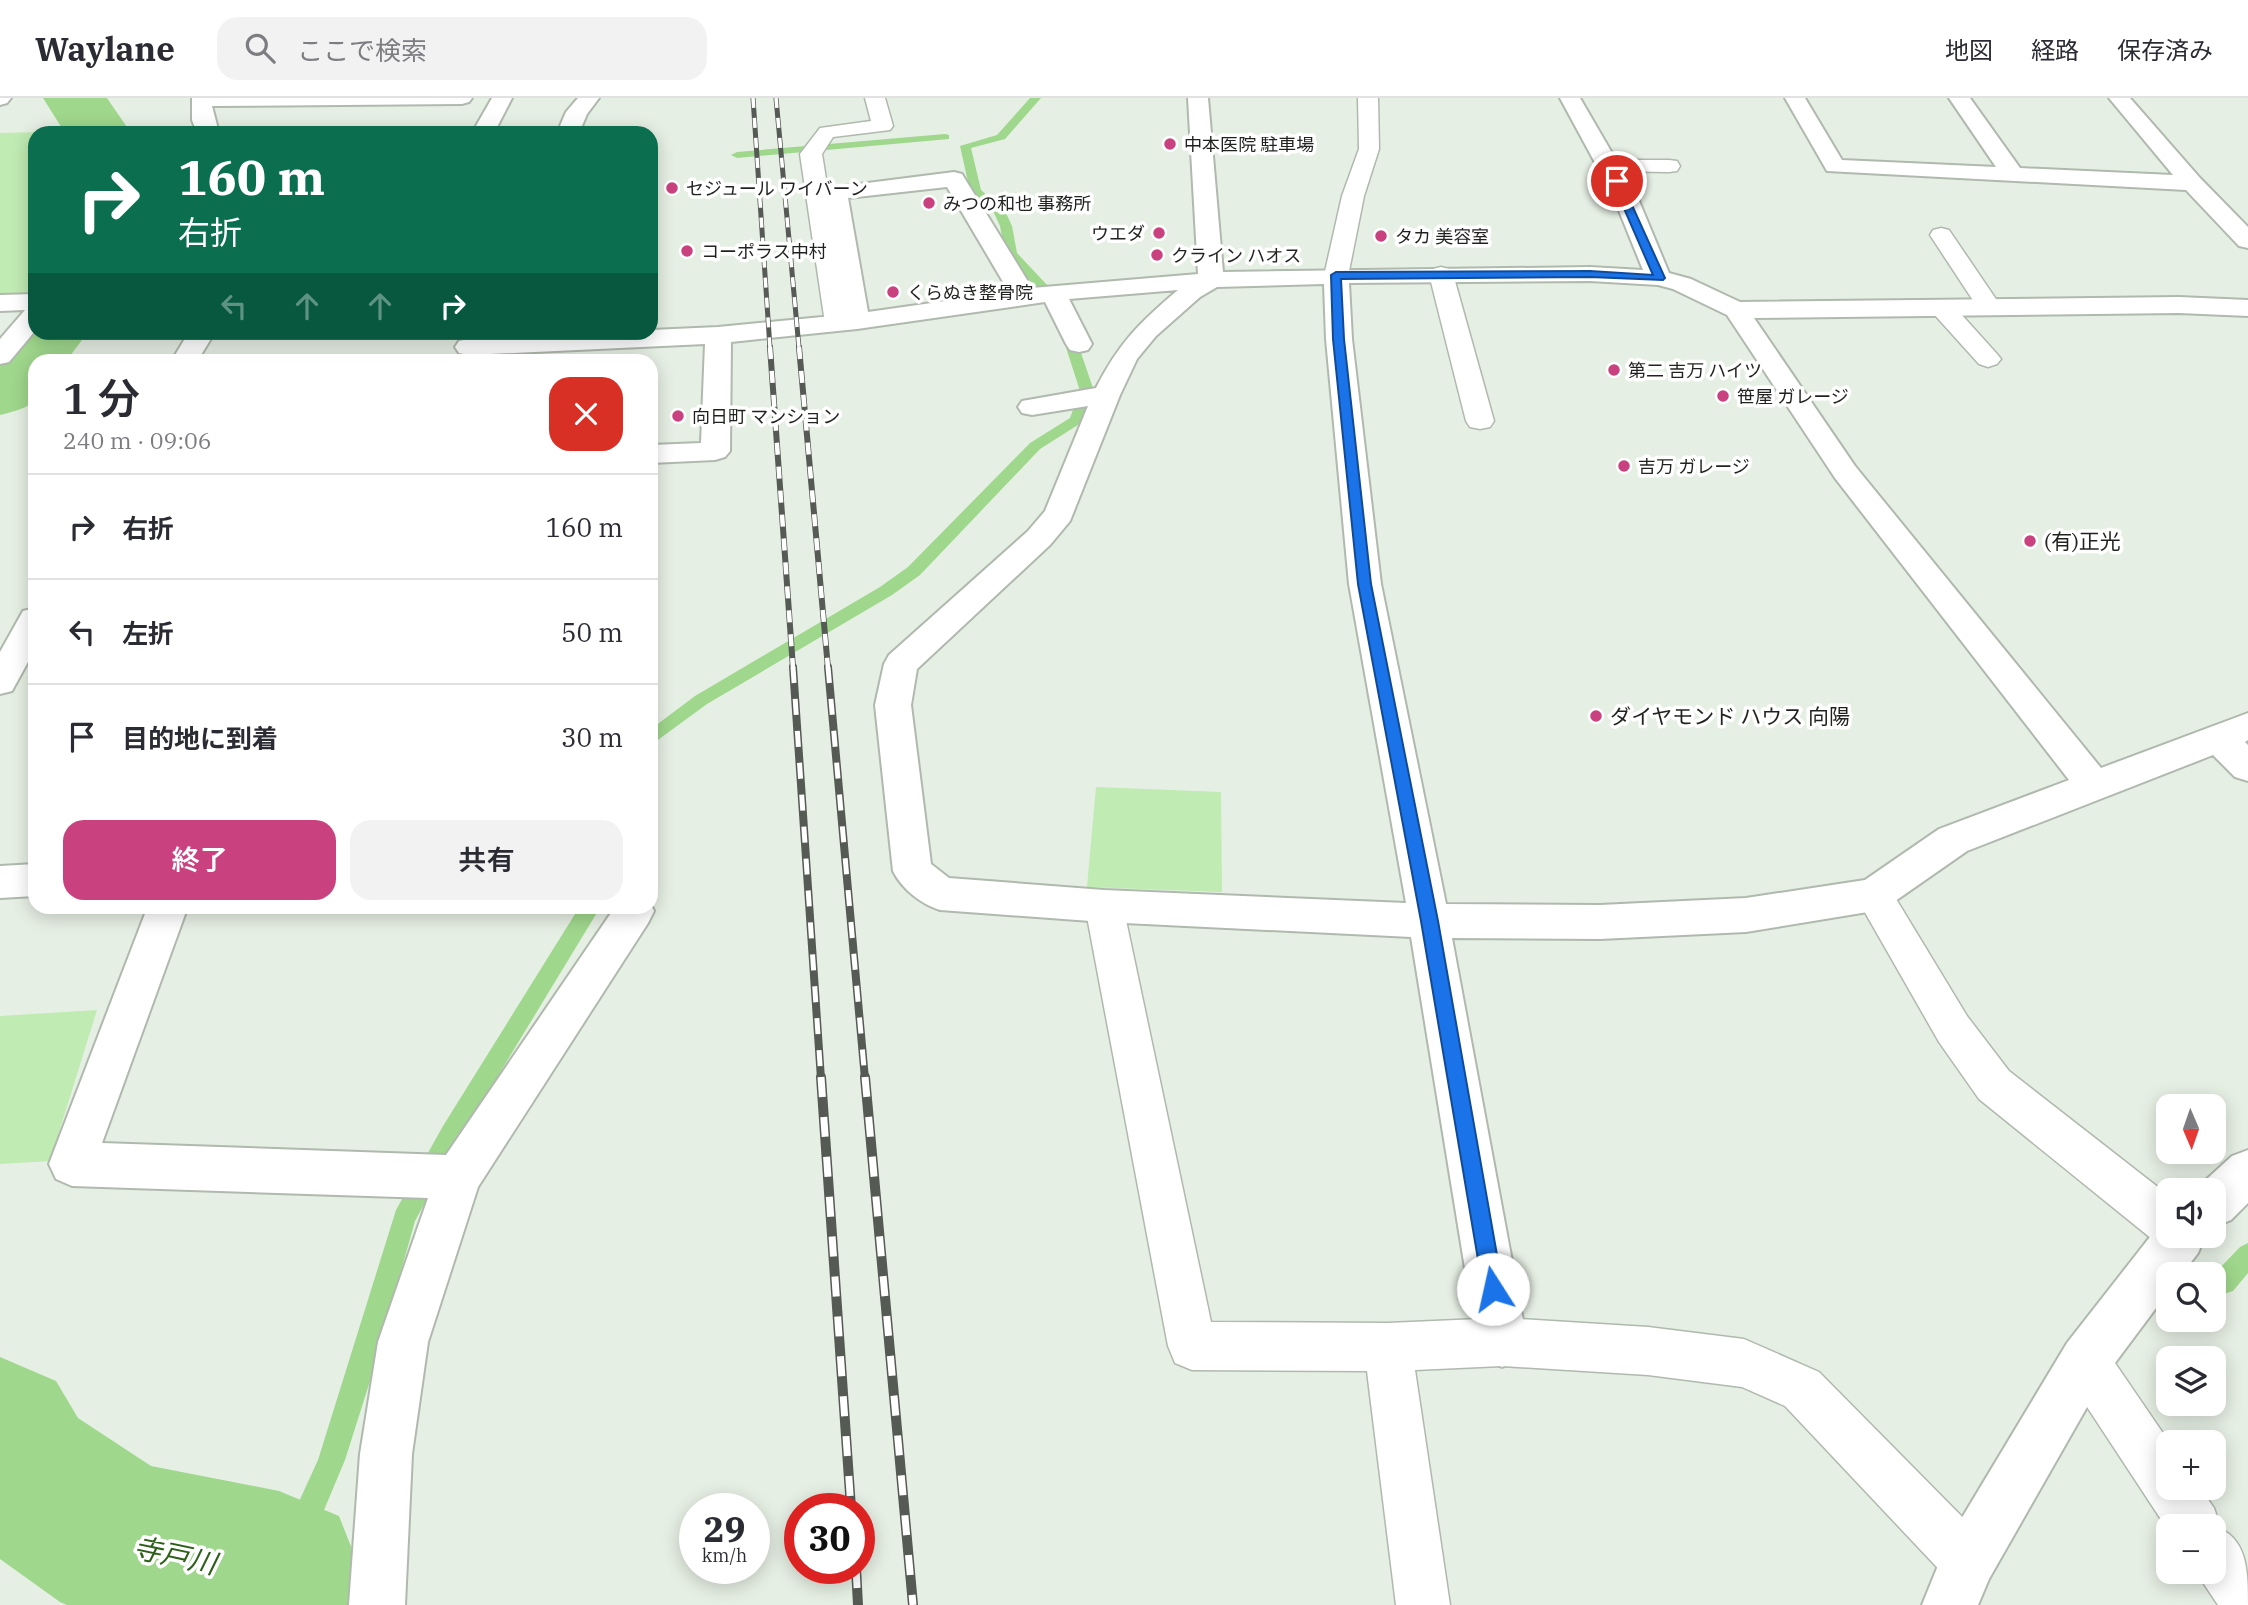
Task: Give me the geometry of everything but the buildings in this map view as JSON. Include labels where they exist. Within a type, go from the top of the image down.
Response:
[{"type":"street","points":[[205,126],[201,100],[462,98]]},
{"type":"street","points":[[487,126],[502,98]]},
{"type":"street","points":[[571,126],[589,98]]},
{"type":"street","points":[[1198,98],[1211,280]]},
{"type":"street","points":[[1570,98],[1625,196],[1659,278]]},
{"type":"street","points":[[1795,98],[1835,166],[2192,183]]},
{"type":"street","points":[[1959,98],[2012,173]]},
{"type":"street","points":[[2119,98],[2192,183],[2248,241]]},
{"type":"street","points":[[847,322],[836,193],[954,179],[1025,297]]},
{"type":"street","points":[[658,338],[718,335],[847,322],[1053,293],[1211,280],[1336,275],[1590,274],[1659,278],[1682,284],[1736,310],[2179,305],[2248,308]]},
{"type":"street","points":[[1336,275],[1339,339],[1365,584],[1429,921],[1503,1342]]},
{"type":"street","points":[[1211,280],[1191,292],[1147,330],[1125,357],[1105,395],[1059,514],[1039,538],[901,664],[893,705],[912,871],[940,894],[1104,906],[1429,921],[1601,922],[1746,915],[1874,895],[1953,840],[2233,732],[2248,766]]},
{"type":"street","points":[[1053,293],[1079,344]]},
{"type":"street","points":[[0,303],[28,302]]},
{"type":"street","points":[[1736,310],[1845,472],[2093,784]]},
{"type":"street","points":[[0,356],[28,323]]},
{"type":"street","points":[[658,454],[715,451],[718,335]]},
{"type":"street","points":[[468,347],[614,340]]},
{"type":"street","points":[[1032,407],[1105,395]]},
{"type":"street","points":[[0,681],[28,632]]},
{"type":"street","points":[[0,881],[28,880]]},
{"type":"street","points":[[165,914],[72,1164],[458,1177]]},
{"type":"street","points":[[377,1605],[386,1454],[403,1342],[458,1177],[632,914]]},
{"type":"street","points":[[2226,1193],[2248,1172]]},
{"type":"street","points":[[1959,1583],[2085,1361],[2172,1248]]},
{"type":"lane","points":[[847,322],[814,150],[827,132],[883,126],[875,98]]},
{"type":"lane","points":[[1336,275],[1353,196],[1369,149],[1368,98]]},
{"type":"lane","points":[[1609,166],[1669,166]]},
{"type":"lane","points":[[1941,234],[1990,308]]},
{"type":"lane","points":[[1441,274],[1480,421]]},
{"type":"lane","points":[[1942,309],[1988,359]]},
{"type":"lane","points":[[1874,895],[1953,1029],[1994,1085],[2156,1213]]},
{"type":"lane","points":[[1104,906],[1192,1346],[1388,1348],[1503,1342],[1648,1351],[1744,1363],[1802,1388],[1959,1583]]},
{"type":"lane","points":[[1388,1348],[1423,1605]]},
{"type":"lane","points":[[2085,1361],[2156,1467]]},
{"type":"lane","points":[[2226,1570],[2248,1603]]},
{"type":"green space","points":[[28,132],[28,296],[0,297],[0,133]]},
{"type":"green space","points":[[1096,787],[1221,792],[1222,892],[1087,887]]},
{"type":"green space","points":[[97,1010],[50,1161],[0,1164],[0,1016]]},
{"type":"waterway","name":"寺戸川","points":[[75,98],[93,126]]},
{"type":"waterway","points":[[658,733],[701,700],[886,591],[914,571],[1035,446],[1076,420],[1087,391],[1058,303],[1011,254],[1006,226],[999,211],[976,191],[965,146],[1001,137],[1036,98]]},
{"type":"waterway","points":[[737,155],[945,137]]},
{"type":"waterway","name":"寺戸川","points":[[30,354],[41,340]]},
{"type":"waterway","name":"寺戸川","points":[[0,390],[28,356]]},
{"type":"waterway","points":[[279,1576],[299,1538],[331,1460],[358,1378],[404,1218],[451,1133],[586,914]]},
{"type":"waterway","points":[[2226,1280],[2248,1255]]},
{"type":"waterway","name":"寺戸川","points":[[0,1437],[21,1475],[119,1543],[279,1576],[288,1605]]},
{"type":"railway","points":[[753,98],[770,348]]},
{"type":"railway","points":[[776,98],[799,348]]},
{"type":"railway","points":[[770,347],[793,668]]},
{"type":"railway","points":[[799,347],[828,668]]},
{"type":"railway","points":[[793,667],[821,1079]]},
{"type":"railway","points":[[828,667],[865,1079]]},
{"type":"railway","points":[[821,1077],[850,1493]]},
{"type":"railway","points":[[865,1077],[913,1605]]},
{"type":"railway","points":[[857,1584],[858,1605]]},
{"type":"place","name":"中本医院 駐車場","points":[[1170,144]]},
{"type":"place","name":"セジュール ワイバーン","points":[[672,188]]},
{"type":"place","name":"みつの和也 事務所","points":[[929,203]]},
{"type":"place","name":"ウエダ","points":[[1159,233]]},
{"type":"place","name":"タカ 美容室","points":[[1381,236]]},
{"type":"place","name":"コーポラス中村","points":[[687,251]]},
{"type":"place","name":"クライン ハオス","points":[[1157,255]]},
{"type":"place","name":"くらぬき整骨院","points":[[893,292]]},
{"type":"place","name":"第二 吉万 ハイツ","points":[[1614,370]]},
{"type":"place","name":"笹屋 ガレージ","points":[[1723,396]]},
{"type":"place","name":"向日町 マンション","points":[[678,416]]},
{"type":"place","name":"吉万 ガレージ","points":[[1624,466]]},
{"type":"place","name":"(有)正光","points":[[2030,541]]},
{"type":"place","name":"ダイヤモンド ハウス 向陽","points":[[1596,716]]},
{"type":"route","points":[[1493,1289],[1429,921],[1365,584],[1339,339],[1336,275],[1590,274],[1659,278],[1617,181]]}]
